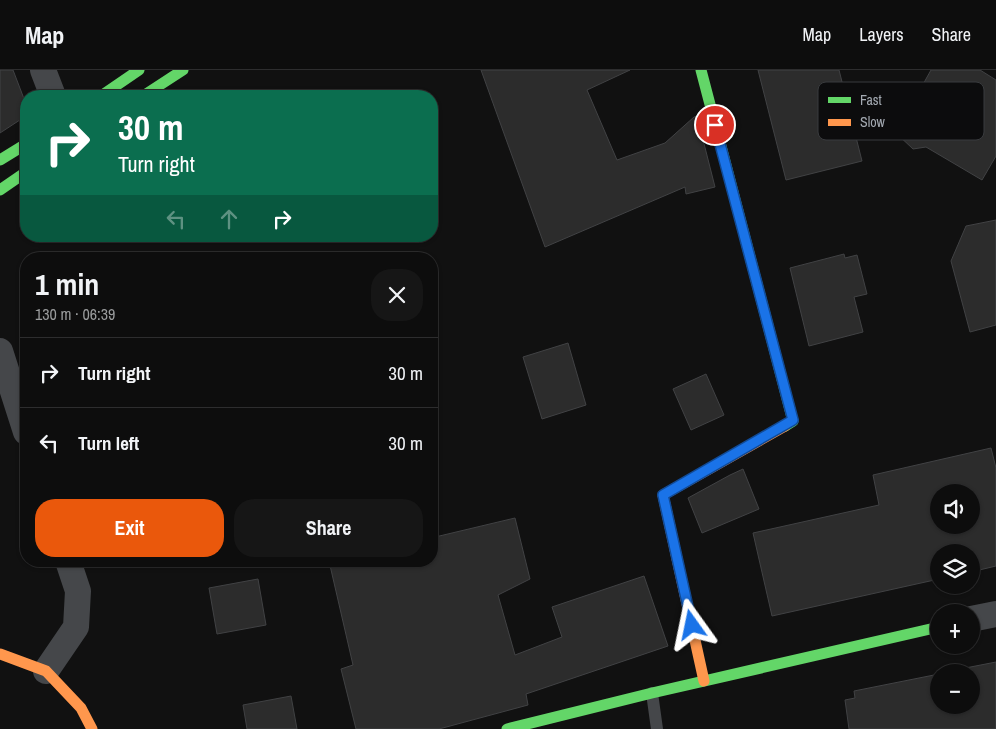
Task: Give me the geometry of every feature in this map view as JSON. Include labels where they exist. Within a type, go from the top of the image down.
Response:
[{"type":"street","points":[[44,70],[51,90]]},
{"type":"street","points":[[110,90],[139,70]]},
{"type":"street","points":[[152,90],[183,70]]},
{"type":"street","points":[[701,70],[793,420],[663,495],[704,681]]},
{"type":"street","points":[[0,160],[20,148]]},
{"type":"street","points":[[0,190],[20,176]]},
{"type":"street","points":[[0,351],[20,413]]},
{"type":"street","points":[[46,671],[76,627],[78,591],[70,567]]},
{"type":"street","points":[[980,617],[996,614]]},
{"type":"street","points":[[507,729],[652,693],[930,629]]},
{"type":"street","points":[[0,654],[46,671],[81,708],[92,729]]},
{"type":"lane","points":[[652,693],[657,729]]},
{"type":"building","points":[[0,70],[13,70],[21,90],[20,120],[0,133]]},
{"type":"building","points":[[481,70],[630,70],[587,90],[617,160],[665,143],[697,116],[715,187],[686,194],[685,187],[545,247]]},
{"type":"building","points":[[758,70],[839,70],[842,82],[818,82],[818,140],[857,140],[862,161],[786,180]]},
{"type":"building","points":[[931,70],[980,70],[996,80],[996,156],[982,180],[926,147],[913,149],[903,140],[984,140],[984,82],[924,82]]},
{"type":"building","points":[[996,220],[996,325],[970,332],[951,261],[966,226]]},
{"type":"building","points":[[844,254],[845,258],[857,255],[867,294],[854,297],[863,332],[809,346],[790,268]]},
{"type":"building","points":[[568,343],[586,405],[542,419],[523,357]]},
{"type":"building","points":[[706,374],[724,415],[691,430],[673,389]]},
{"type":"building","points":[[991,448],[996,468],[996,566],[980,570],[980,544],[930,544],[930,581],[772,616],[753,533],[879,505],[873,475]]},
{"type":"building","points":[[743,469],[759,509],[702,533],[688,498]]},
{"type":"building","points":[[515,518],[530,579],[498,595],[515,655],[562,637],[552,607],[644,576],[668,646],[526,694],[528,705],[439,729],[356,729],[341,669],[353,665],[330,567],[438,567],[438,536]]},
{"type":"building","points":[[258,579],[266,625],[217,634],[209,588]]},
{"type":"building","points":[[996,662],[996,729],[849,729],[845,700],[855,698],[854,691],[930,676],[930,714],[980,714],[980,665]]},
{"type":"building","points":[[291,696],[297,729],[247,729],[243,705]]},
{"type":"traffic: fast","points":[[110,90],[139,70]]},
{"type":"traffic: fast","points":[[152,90],[183,70]]},
{"type":"traffic: fast","points":[[701,70],[793,421],[785,426]]},
{"type":"traffic: fast","points":[[0,160],[20,148]]},
{"type":"traffic: fast","points":[[0,190],[20,176]]},
{"type":"traffic: fast","points":[[507,729],[652,693],[930,629]]},
{"type":"traffic: slow","points":[[704,681],[663,495],[785,426]]},
{"type":"traffic: slow","points":[[0,654],[46,671],[81,708],[92,729]]},
{"type":"route","points":[[692,625],[663,495],[793,420],[715,125]]}]
